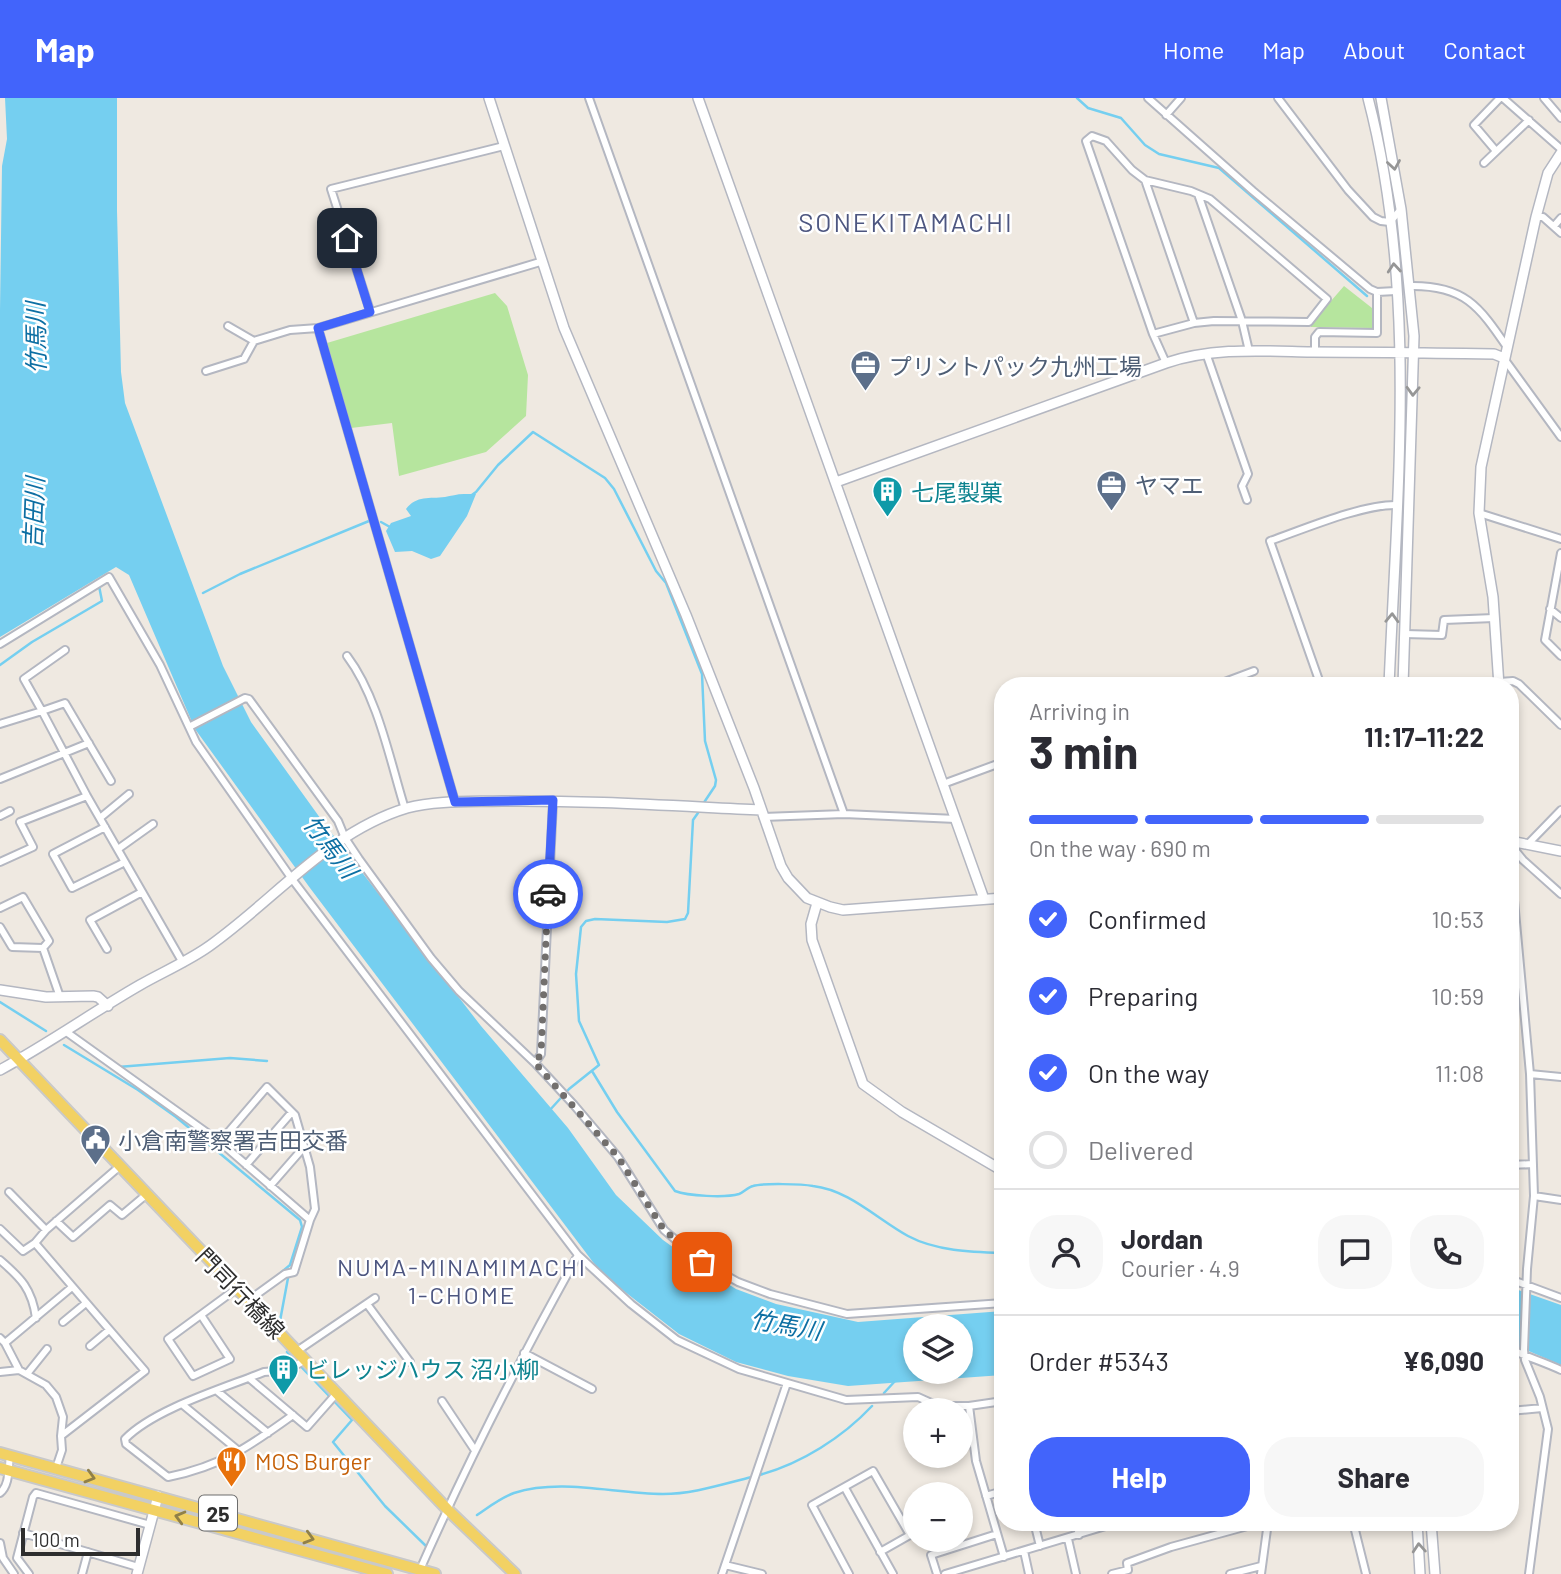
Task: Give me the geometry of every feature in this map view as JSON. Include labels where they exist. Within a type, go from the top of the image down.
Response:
[{"type":"main road","name":"門司行橋線","points":[[0,1040],[249,1300],[333,1397],[512,1573]]},
{"type":"main road","name":"25","points":[[5,1455],[158,1496],[419,1572],[435,1574]]},
{"type":"main road","name":"25","points":[[4,1469],[387,1574]]},
{"type":"street","points":[[489,98],[540,262],[564,328],[686,615],[781,866],[788,878],[807,898],[843,910],[994,898]]},
{"type":"street","points":[[589,98],[844,814]]},
{"type":"street","points":[[698,98],[984,899]]},
{"type":"street","points":[[1148,98],[1359,280],[1377,292],[1396,291]]},
{"type":"street","points":[[1166,116],[1181,98]]},
{"type":"street","points":[[1278,98],[1348,190],[1373,217],[1390,222]]},
{"type":"street","points":[[1368,98],[1382,164],[1390,222],[1399,352],[1389,677]]},
{"type":"street","points":[[1381,98],[1401,209],[1414,353],[1403,677]]},
{"type":"street","points":[[1496,151],[1474,125],[1502,98],[1561,151],[1548,173],[1536,217],[1483,453],[1479,484],[1479,513],[1494,618],[1498,677]]},
{"type":"street","points":[[1544,98],[1561,118]]},
{"type":"street","points":[[1484,163],[1529,120]]},
{"type":"street","points":[[1153,334],[1194,323],[1309,322],[1327,299],[1210,199],[1145,180],[1132,170],[1106,141],[1092,136],[1086,141],[1153,334],[1167,363]]},
{"type":"street","points":[[370,312],[331,189],[504,145]]},
{"type":"street","points":[[1145,180],[1194,323]]},
{"type":"street","points":[[1198,194],[1242,321],[1249,351]]},
{"type":"street","points":[[1390,222],[1401,209]]},
{"type":"street","points":[[1536,217],[1543,217],[1561,233]]},
{"type":"street","points":[[1553,226],[1561,218]]},
{"type":"street","points":[[206,371],[244,359],[254,341],[290,330],[318,328],[540,262]]},
{"type":"street","points":[[1410,286],[1428,285],[1467,298],[1487,317],[1507,347]]},
{"type":"street","points":[[1315,352],[1315,337],[1319,332],[1377,333],[1377,292]]},
{"type":"street","points":[[228,326],[254,341]]},
{"type":"street","points":[[318,328],[455,802]]},
{"type":"street","points":[[836,482],[1167,363],[1206,353],[1249,351],[1494,354],[1504,358],[1561,437]]},
{"type":"street","points":[[1206,353],[1248,474],[1242,486],[1247,500]]},
{"type":"street","points":[[1318,677],[1270,541],[1387,504],[1409,505]]},
{"type":"street","points":[[1479,513],[1561,538]]},
{"type":"street","points":[[1561,553],[1559,576],[1545,640],[1561,656]]},
{"type":"street","points":[[0,644],[109,577],[160,665],[197,742],[294,878],[578,1255],[631,1304],[677,1340],[739,1369],[846,1401],[920,1398]]},
{"type":"street","points":[[1550,609],[1561,618]]},
{"type":"street","points":[[1405,634],[1442,635],[1444,620],[1494,618]]},
{"type":"street","points":[[65,650],[24,679],[183,963]]},
{"type":"street","points":[[347,656],[356,668],[372,703],[405,809]]},
{"type":"street","points":[[1238,677],[1254,671]]},
{"type":"street","points":[[1519,684],[1561,725]]},
{"type":"street","points":[[190,726],[244,698],[249,699],[338,821],[343,839],[431,958],[459,991],[561,1090],[618,1157],[664,1230],[702,1262],[738,1282],[770,1294],[847,1314],[994,1304]]},
{"type":"street","points":[[0,724],[65,703],[111,781]]},
{"type":"street","points":[[0,779],[89,743]]},
{"type":"street","points":[[943,784],[994,765]]},
{"type":"street","points":[[100,818],[129,794]]},
{"type":"street","points":[[0,862],[33,847],[20,822],[88,796]]},
{"type":"street","points":[[0,1070],[139,986],[183,963],[236,926],[343,839],[370,822],[405,809],[455,802],[553,800],[707,807],[762,813],[956,819]]},
{"type":"street","points":[[535,1063],[541,1054],[553,800]]},
{"type":"street","points":[[1527,845],[1561,810]]},
{"type":"street","points":[[0,816],[10,811]]},
{"type":"street","points":[[118,849],[153,824]]},
{"type":"street","points":[[105,827],[53,854],[72,888],[125,862]]},
{"type":"street","points":[[1519,844],[1561,851]]},
{"type":"street","points":[[1519,854],[1561,894]]},
{"type":"street","points":[[107,949],[90,920],[142,892]]},
{"type":"street","points":[[0,908],[23,897],[48,941],[43,948]]},
{"type":"street","points":[[817,903],[811,924],[812,940],[863,1084],[902,1112],[994,1166]]},
{"type":"street","points":[[0,927],[12,947],[43,948]]},
{"type":"street","points":[[43,948],[60,997]]},
{"type":"street","points":[[1519,952],[1530,1074],[1534,1196],[1524,1353],[1548,1430],[1529,1574]]},
{"type":"street","points":[[0,990],[46,997],[93,996],[108,1006]]},
{"type":"street","points":[[58,1035],[220,1142],[310,1220]]},
{"type":"street","points":[[1530,1074],[1561,1077]]},
{"type":"street","points":[[220,1142],[267,1087],[292,1112],[310,1167],[315,1209],[294,1272],[285,1274],[249,1300]]},
{"type":"street","points":[[246,1165],[292,1112]]},
{"type":"street","points":[[271,1186],[304,1147]]},
{"type":"street","points":[[1519,1165],[1533,1164]]},
{"type":"street","points":[[0,1229],[23,1251],[120,1166]]},
{"type":"street","points":[[9,1192],[46,1230]]},
{"type":"street","points":[[57,1221],[73,1237],[110,1205],[122,1216],[147,1195]]},
{"type":"street","points":[[1534,1196],[1561,1200]]},
{"type":"street","points":[[35,1243],[145,1371],[61,1436]]},
{"type":"street","points":[[419,1572],[474,1449],[578,1255]]},
{"type":"street","points":[[0,1260],[18,1275],[33,1299],[36,1318]]},
{"type":"street","points":[[1519,1282],[1561,1298]]},
{"type":"street","points":[[19,1370],[3,1340],[36,1318],[72,1287]]},
{"type":"street","points":[[201,1315],[230,1359],[193,1377],[168,1339],[236,1289]]},
{"type":"street","points":[[293,1415],[240,1452],[212,1465],[168,1477],[126,1444],[125,1439],[132,1432],[183,1405],[264,1372],[279,1371],[300,1360],[375,1298]]},
{"type":"street","points":[[63,1322],[86,1303]]},
{"type":"street","points":[[367,1304],[411,1362]]},
{"type":"street","points":[[90,1346],[109,1330]]},
{"type":"street","points":[[27,1374],[47,1349]]},
{"type":"street","points":[[1519,1352],[1561,1370]]},
{"type":"street","points":[[524,1353],[592,1389]]},
{"type":"street","points":[[0,1372],[19,1370],[46,1385],[56,1397],[63,1417],[62,1450],[56,1468]]},
{"type":"street","points":[[248,1378],[307,1427],[333,1397]]},
{"type":"street","points":[[722,1574],[787,1382]]},
{"type":"street","points":[[217,1391],[268,1433]]},
{"type":"street","points":[[442,1401],[474,1449]]},
{"type":"street","points":[[973,1405],[994,1402]]},
{"type":"street","points":[[183,1405],[240,1452]]},
{"type":"street","points":[[1519,1410],[1542,1408]]},
{"type":"street","points":[[973,1437],[976,1461],[994,1524]]},
{"type":"street","points":[[0,1493],[5,1489],[5,1455]]},
{"type":"street","points":[[849,1574],[812,1506],[873,1471],[910,1535],[880,1552]]},
{"type":"street","points":[[845,1488],[893,1574]]},
{"type":"street","points":[[29,1574],[17,1558],[36,1493],[150,1525]]},
{"type":"street","points":[[986,1496],[994,1494]]},
{"type":"street","points":[[23,1533],[137,1570],[158,1496]]},
{"type":"street","points":[[996,1531],[1004,1557]]},
{"type":"street","points":[[1036,1531],[1040,1546]]},
{"type":"street","points":[[1078,1531],[1079,1535]]},
{"type":"street","points":[[945,1574],[1091,1531]]},
{"type":"street","points":[[1112,1574],[1128,1572],[1127,1563],[1171,1547],[1229,1531]]},
{"type":"street","points":[[1230,1574],[1261,1570],[1267,1531]]},
{"type":"street","points":[[1355,1531],[1366,1574]]},
{"type":"street","points":[[1418,1531],[1420,1574]]},
{"type":"street","points":[[1432,1531],[1435,1574]]},
{"type":"street","points":[[937,1574],[931,1555],[997,1534]]},
{"type":"street","points":[[1068,1539],[1076,1574]]},
{"type":"street","points":[[1,1549],[3,1558],[15,1574]]},
{"type":"street","points":[[1024,1551],[1030,1574]]},
{"type":"street","points":[[82,1574],[88,1552]]},
{"type":"street","points":[[725,1564],[762,1574]]},
{"type":"green space","points":[[1344,286],[1372,308],[1373,328],[1311,327],[1311,324]]},
{"type":"green space","points":[[495,293],[507,306],[528,375],[526,416],[486,452],[399,476],[392,423],[351,428],[327,343]]},
{"type":"water","points":[[5,98],[117,98],[121,372],[125,403],[223,666],[251,722],[323,822],[481,1026],[568,1128],[616,1195],[663,1240],[736,1289],[776,1304],[858,1322],[903,1319],[903,1382],[848,1386],[788,1376],[736,1362],[679,1334],[602,1274],[310,888],[195,729],[129,575],[116,567],[0,637],[2,166],[7,139]]},
{"type":"water","points":[[476,494],[467,516],[440,556],[431,559],[412,551],[395,552],[386,531],[391,523],[411,516],[406,509],[410,505],[424,498]]},
{"type":"water","points":[[1519,1290],[1561,1305],[1561,1365],[1519,1347]]},
{"type":"water","points":[[994,1312],[994,1376],[973,1377],[973,1314],[963,1314]]},
{"type":"waterway","points":[[1077,98],[1088,108],[1121,118],[1145,145],[1159,154],[1219,168],[1367,296]]},
{"type":"waterway","points":[[469,497],[533,432],[605,478],[614,489],[656,571],[666,583],[702,674],[705,741],[716,780],[703,804]]},
{"type":"waterway","points":[[203,593],[240,574],[369,521]]},
{"type":"waterway","points":[[381,522],[390,527]]},
{"type":"waterway","points":[[0,665],[32,642],[102,601],[99,586]]},
{"type":"waterway","points":[[549,1111],[569,1089],[599,1065],[579,1021],[576,974],[581,927],[586,921],[595,919],[667,922],[685,919],[688,913],[693,820],[700,810]]},
{"type":"waterway","points":[[0,1002],[46,1031]]},
{"type":"waterway","points":[[64,1045],[138,1090],[176,1117],[300,1220],[302,1227],[290,1265],[271,1281]]},
{"type":"waterway","points":[[118,1067],[230,1058],[267,1061]]},
{"type":"waterway","points":[[592,1071],[617,1112],[675,1191],[725,1196],[739,1194],[758,1185],[813,1186],[851,1199],[919,1241],[954,1250],[994,1253]]},
{"type":"waterway","points":[[280,1321],[288,1278]]},
{"type":"waterway","points":[[287,1352],[352,1420],[333,1442],[385,1506],[427,1547]]},
{"type":"waterway","points":[[884,1393],[896,1380]]},
{"type":"waterway","points":[[759,1475],[806,1457],[835,1439],[872,1406]]},
{"type":"waterway","points":[[477,1515],[509,1495],[532,1489],[569,1487],[674,1494],[752,1477]]},
{"type":"way so far","points":[[548,894],[541,1054],[535,1063],[618,1157],[664,1230],[702,1262]]},
{"type":"place","name":"プリントパック九州工場","points":[[866,393]]},
{"type":"place","name":"ヤマエ","points":[[1112,512]]},
{"type":"place","name":"七尾製菓","points":[[888,519]]},
{"type":"place","name":"小倉南警察署吉田交番","points":[[95,1167]]},
{"type":"place","name":"ビレッジハウス 沼小柳","points":[[283,1396]]},
{"type":"place","name":"MOS Burger","points":[[232,1488]]},
{"type":"district","name":"SONEKITAMACHI","points":[[906,221]]},
{"type":"district","name":"NUMA-MINAMIMACHI 1-CHOME","points":[[462,1280]]},
{"type":"route","points":[[347,238],[370,312],[318,328],[455,802],[553,800],[548,894]]},
{"type":"water label","name":"竹馬川","points":[[35,338]]},
{"type":"water label","name":"吉田川","points":[[33,513]]},
{"type":"water label","name":"竹馬川","points":[[331,846]]},
{"type":"water label","name":"竹馬川","points":[[786,1324]]}]
